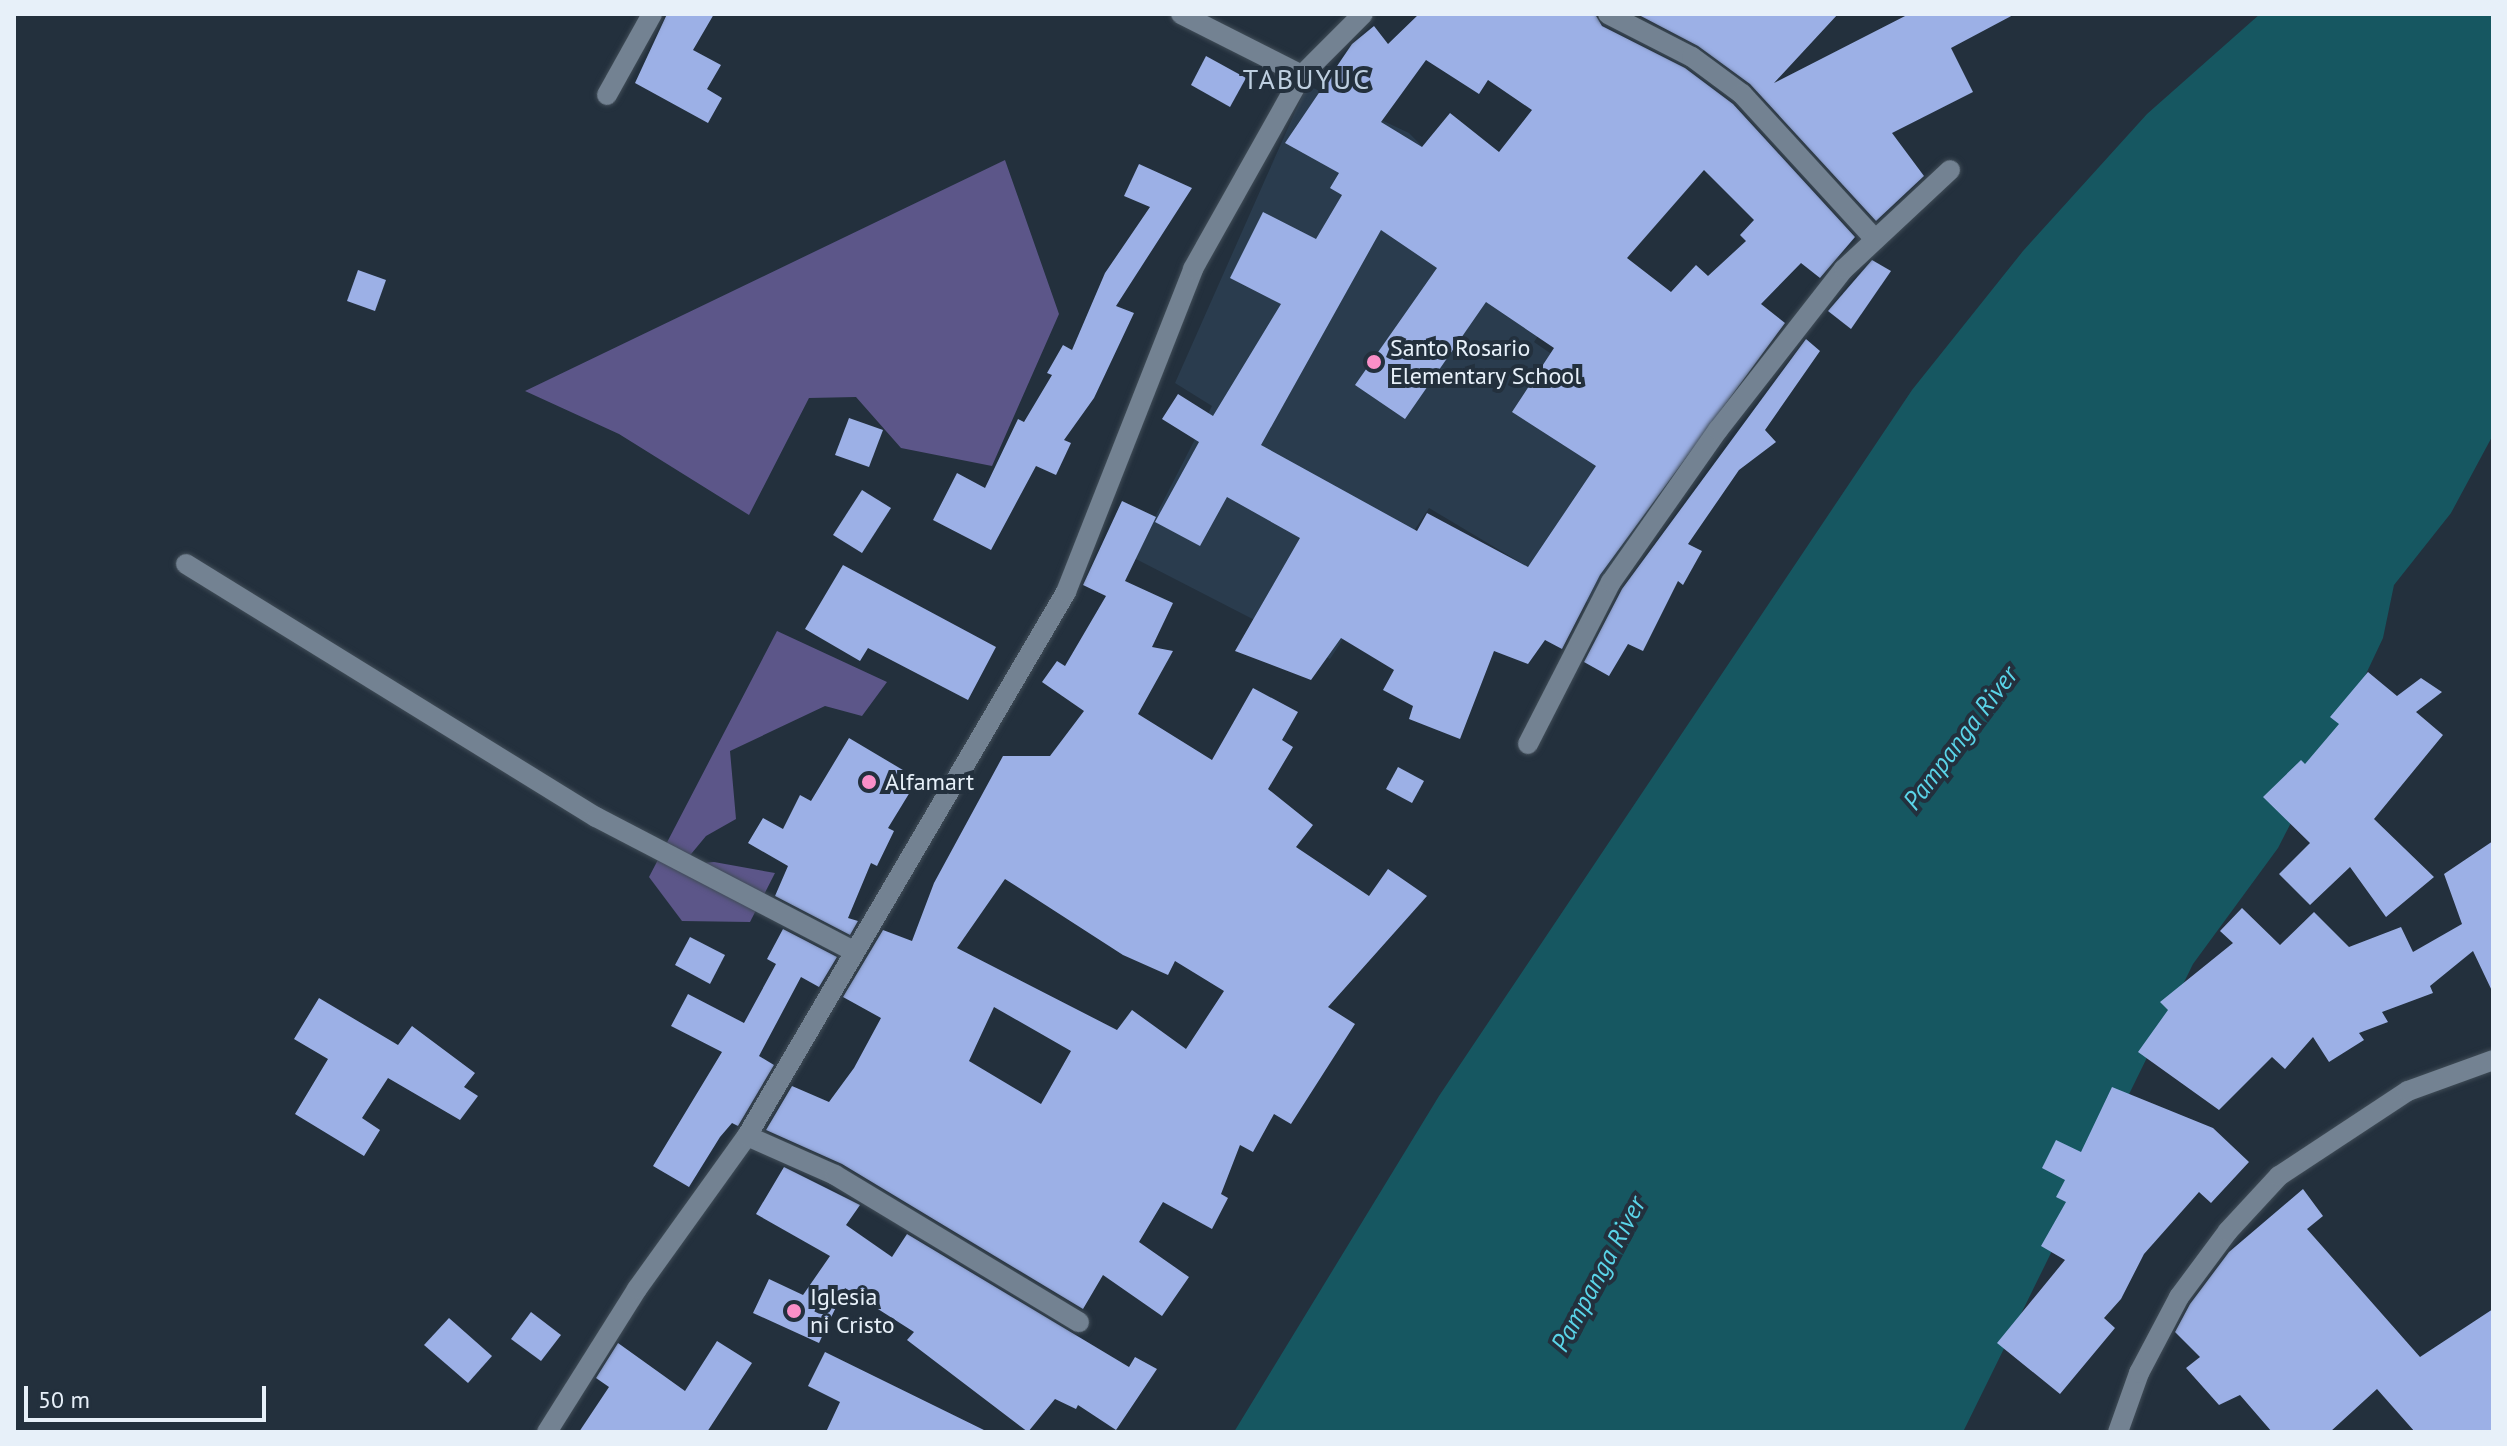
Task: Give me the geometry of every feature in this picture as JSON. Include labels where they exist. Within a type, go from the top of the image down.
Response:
[{"type":"street","points":[[607,95],[652,14]]},
{"type":"street","points":[[1181,14],[1302,75]]},
{"type":"street","points":[[547,1432],[637,1289],[747,1136],[851,950],[1066,592],[1193,269],[1302,75],[1363,14]]},
{"type":"street","points":[[1608,14],[1692,57],[1742,94],[1873,237]]},
{"type":"street","points":[[1528,744],[1611,582],[1792,329],[1873,237],[1950,170]]},
{"type":"street","points":[[186,564],[596,817],[851,950]]},
{"type":"street","points":[[2118,1432],[2139,1373],[2179,1297],[2228,1231],[2279,1176],[2408,1091],[2491,1065]]},
{"type":"street","points":[[747,1136],[835,1175],[1079,1322]]},
{"type":"shaded area","name":"Santo Rosario Elementary School","points":[[1307,85],[1409,133],[1472,197],[1575,281],[1534,342],[1691,450],[1588,603],[1429,508],[1330,659],[1134,558],[1212,406],[1175,383]]},
{"type":"shaded area","points":[[1005,160],[1059,314],[992,466],[901,448],[856,397],[809,398],[749,515],[619,434],[525,391]]},
{"type":"shaded area","points":[[777,631],[887,682],[862,716],[825,706],[730,751],[736,819],[706,836],[682,865],[714,862],[775,873],[750,922],[682,921],[649,877]]},
{"type":"water","name":"Pampanga River","points":[[2260,14],[2493,14],[2493,435],[2451,513],[2394,585],[2383,638],[2348,712],[2278,848],[2193,964],[1963,1432],[1234,1432],[1439,1096],[1912,390],[2023,251],[2147,114]]},
{"type":"building","points":[[667,14],[714,14],[693,50],[721,65],[707,89],[722,98],[708,123],[635,83]]},
{"type":"building","points":[[1419,14],[1595,14],[1602,26],[1685,68],[1733,104],[1855,237],[1820,278],[1801,263],[1761,304],[1785,323],[1600,575],[1562,649],[1545,640],[1528,664],[1494,651],[1460,739],[1409,719],[1413,706],[1383,690],[1394,670],[1341,638],[1311,680],[1235,651],[1300,538],[1227,497],[1200,546],[1155,522],[1199,442],[1162,419],[1178,394],[1213,416],[1281,304],[1230,278],[1263,212],[1316,239],[1342,195],[1330,188],[1339,173],[1285,143],[1352,44],[1374,26],[1388,44]],"holes":[[[1426,60],[1479,94],[1488,80],[1532,110],[1499,152],[1450,113],[1422,147],[1381,122]],[[1704,170],[1754,220],[1740,235],[1746,241],[1708,276],[1696,265],[1671,292],[1627,258]],[[1381,230],[1437,268],[1355,385],[1405,419],[1486,302],[1554,348],[1512,412],[1596,466],[1528,567],[1427,513],[1417,531],[1261,445]]]},
{"type":"building","points":[[1637,14],[1838,14],[1774,83],[1909,14],[2015,14],[1951,48],[1973,92],[1892,133],[1924,176],[1876,221],[1750,84],[1698,46]]},
{"type":"building","points":[[1206,56],[1246,78],[1230,107],[1191,85]]},
{"type":"building","points":[[1139,164],[1192,188],[1116,306],[1134,313],[1094,398],[1064,440],[1071,443],[1056,475],[1036,466],[991,550],[933,520],[957,473],[985,488],[1018,419],[1024,422],[1052,375],[1047,373],[1063,345],[1072,350],[1105,273],[1150,207],[1124,196]]},
{"type":"building","points":[[1872,260],[1891,271],[1851,329],[1828,311]]},
{"type":"building","points":[[358,270],[386,280],[375,311],[347,301]]},
{"type":"building","points":[[1806,339],[1820,351],[1765,430],[1776,442],[1739,470],[1688,544],[1702,551],[1683,585],[1678,581],[1643,651],[1628,644],[1609,676],[1584,662],[1622,589]]},
{"type":"building","points":[[849,418],[883,430],[869,467],[835,455]]},
{"type":"building","points":[[862,490],[891,508],[862,553],[833,535]]},
{"type":"building","points":[[1122,501],[1156,517],[1125,581],[1173,603],[1152,647],[1173,651],[1138,714],[1212,760],[1253,688],[1298,712],[1282,740],[1293,747],[1268,789],[1313,825],[1296,847],[1369,896],[1388,869],[1427,896],[1328,1007],[1355,1024],[1291,1124],[1274,1114],[1253,1152],[1240,1145],[1221,1194],[1228,1198],[1212,1229],[1163,1202],[1139,1242],[1189,1277],[1162,1316],[1103,1275],[1083,1309],[842,1164],[766,1130],[792,1086],[829,1102],[854,1068],[881,1018],[843,997],[883,930],[912,941],[934,883],[1003,756],[1050,756],[1084,711],[1042,682],[1057,661],[1065,666],[1106,596],[1083,585]],"holes":[[[1005,879],[1123,955],[1168,975],[1175,961],[1224,991],[1186,1049],[1132,1010],[1117,1030],[957,948]],[[994,1007],[1071,1051],[1041,1104],[969,1061]]]},
{"type":"building","points":[[843,565],[996,647],[968,700],[868,648],[860,661],[805,629]]},
{"type":"building","points":[[2368,672],[2397,696],[2421,678],[2442,692],[2416,712],[2443,735],[2374,819],[2434,877],[2386,917],[2350,867],[2310,905],[2279,874],[2310,843],[2263,797],[2301,760],[2305,764],[2339,724],[2330,717]]},
{"type":"building","points":[[849,738],[918,779],[888,828],[894,831],[877,866],[871,863],[848,918],[858,921],[850,935],[775,896],[788,866],[748,843],[763,818],[783,829],[800,795],[811,801]]},
{"type":"building","points":[[1398,767],[1424,781],[1412,803],[1386,789]]},
{"type":"building","points":[[2493,841],[2493,993],[2473,951],[2430,986],[2433,993],[2382,1012],[2388,1022],[2359,1033],[2364,1040],[2329,1062],[2313,1037],[2285,1069],[2272,1057],[2219,1110],[2138,1052],[2168,1010],[2160,1002],[2233,943],[2220,931],[2242,908],[2280,945],[2314,912],[2349,947],[2401,927],[2413,952],[2462,924],[2444,874]]},
{"type":"building","points":[[783,929],[837,957],[819,987],[801,977],[759,1056],[774,1065],[738,1126],[732,1123],[720,1137],[689,1187],[653,1166],[722,1052],[671,1026],[688,994],[744,1023],[776,964],[767,959]]},
{"type":"building","points":[[690,937],[725,955],[710,984],[675,965]]},
{"type":"building","points":[[319,998],[398,1045],[412,1026],[475,1073],[464,1087],[478,1096],[460,1120],[388,1078],[362,1118],[380,1130],[364,1156],[295,1114],[328,1059],[294,1039]]},
{"type":"building","points":[[2112,1087],[2213,1128],[2249,1162],[2211,1203],[2199,1192],[2144,1254],[2121,1299],[2104,1318],[2115,1328],[2060,1394],[1997,1343],[2065,1260],[2041,1246],[2066,1202],[2056,1197],[2065,1180],[2042,1168],[2056,1140],[2081,1152]]},
{"type":"building","points":[[784,1167],[860,1205],[846,1225],[892,1257],[907,1234],[1129,1367],[1135,1357],[1157,1369],[1116,1430],[1078,1405],[1076,1409],[1055,1399],[1028,1432],[907,1340],[914,1332],[845,1288],[819,1343],[753,1313],[769,1279],[803,1295],[830,1256],[756,1214]]},
{"type":"building","points":[[2303,1189],[2323,1216],[2307,1229],[2420,1357],[2493,1309],[2493,1432],[2415,1432],[2377,1389],[2330,1432],[2272,1432],[2240,1395],[2219,1405],[2186,1368],[2200,1357],[2175,1332],[2190,1304],[2229,1252]]},
{"type":"building","points":[[531,1312],[561,1335],[541,1361],[511,1339]]},
{"type":"building","points":[[449,1318],[492,1356],[468,1383],[424,1345]]},
{"type":"building","points":[[717,1341],[752,1363],[707,1432],[579,1432],[609,1387],[596,1378],[618,1343],[685,1391]]},
{"type":"building","points":[[825,1352],[988,1432],[826,1432],[840,1402],[808,1386]]},
{"type":"place","name":"Santo Rosario Elementary School","points":[[1374,362]]},
{"type":"place","name":"Alfamart","points":[[869,782]]},
{"type":"place","name":"Iglesia ni Cristo","points":[[794,1311]]},
{"type":"district","name":"TABUYUC","points":[[1307,79]]}]
